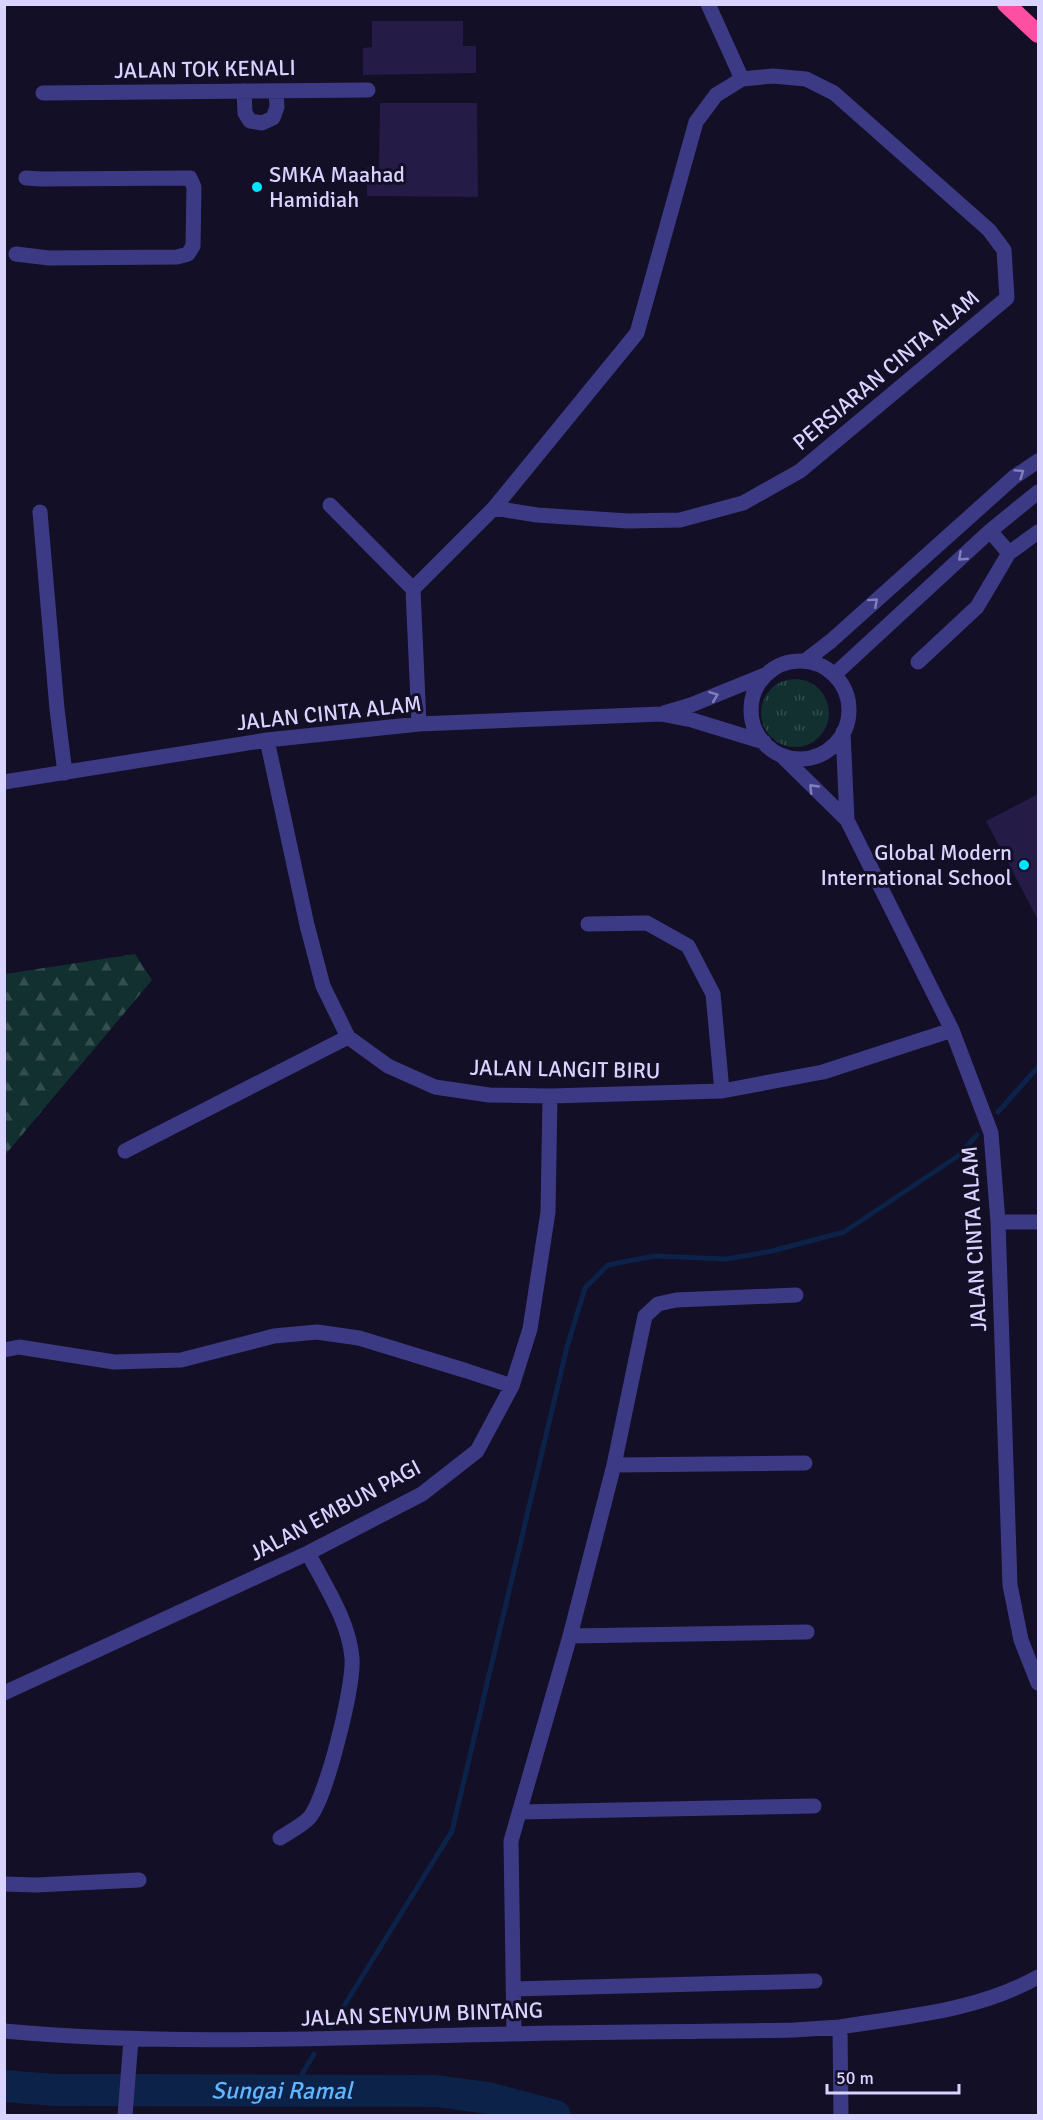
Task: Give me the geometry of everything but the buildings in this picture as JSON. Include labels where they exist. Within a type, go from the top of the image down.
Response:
[{"type":"highway","points":[[1006,4],[1038,34]]},
{"type":"street","points":[[708,4],[742,79]]},
{"type":"street","name":"PERSIARAN CINTA ALAM","points":[[413,589],[494,508],[637,333],[696,122],[716,95],[742,79],[773,76],[806,79],[834,93],[989,230],[1004,250],[1007,298],[800,471],[743,503],[680,520],[628,521],[537,515],[494,508]]},
{"type":"street","name":"JALAN TOK KENALI","points":[[43,93],[368,90]]},
{"type":"street","points":[[244,91],[245,113],[250,121],[262,123],[273,118],[277,107],[276,91]]},
{"type":"street","points":[[16,254],[50,258],[177,257],[188,254],[193,246],[194,187],[190,178],[41,179],[26,177]]},
{"type":"street","points":[[806,661],[831,642],[1014,477],[1038,461]]},
{"type":"street","points":[[834,675],[990,531],[1038,492]]},
{"type":"street","points":[[330,505],[413,589],[419,724]]},
{"type":"street","points":[[40,512],[57,709],[65,773]]},
{"type":"street","points":[[990,531],[1009,553]]},
{"type":"street","points":[[918,662],[977,607],[1009,553],[1038,532]]},
{"type":"street","points":[[806,661],[821,666],[834,675],[846,692],[848,702],[847,723],[837,741],[821,753],[801,759],[781,755],[764,742],[756,733],[751,709],[757,685],[765,675],[784,664],[806,661]]},
{"type":"street","name":"JALAN CINTA ALAM","points":[[4,782],[267,740],[419,724],[661,714],[692,705],[765,675]]},
{"type":"street","name":"JALAN CINTA ALAM","points":[[661,714],[735,732],[764,742]]},
{"type":"street","name":"JALAN CINTA ALAM","points":[[843,732],[847,820]]},
{"type":"street","name":"JALAN LANGIT BIRU","points":[[267,740],[307,925],[323,986],[348,1037],[388,1066],[435,1087],[489,1095],[550,1096],[722,1091],[823,1072],[952,1030]]},
{"type":"street","name":"JALAN CINTA ALAM","points":[[781,755],[847,820],[952,1030],[992,1133],[998,1222],[1010,1585],[1021,1640],[1037,1679]]},
{"type":"street","points":[[588,924],[647,923],[688,946],[713,994],[722,1091]]},
{"type":"street","points":[[125,1151],[348,1037]]},
{"type":"street","name":"JALAN EMBUN PAGI","points":[[4,1693],[308,1553],[422,1494],[477,1451],[512,1386],[530,1329],[548,1212],[550,1096]]},
{"type":"street","points":[[998,1222],[1038,1222]]},
{"type":"street","points":[[514,2034],[511,1841],[570,1636],[614,1465],[645,1316],[657,1304],[676,1300],[796,1295]]},
{"type":"street","points":[[4,1350],[19,1347],[114,1362],[181,1360],[274,1336],[317,1332],[359,1338],[512,1386]]},
{"type":"street","points":[[614,1465],[805,1463]]},
{"type":"street","points":[[280,1838],[309,1818],[323,1791],[348,1698],[352,1659],[345,1624],[308,1553]]},
{"type":"street","points":[[570,1636],[807,1632]]},
{"type":"street","points":[[520,1812],[814,1806]]},
{"type":"street","points":[[4,1884],[36,1885],[139,1880]]},
{"type":"street","name":"JALAN SENYUM BINTANG","points":[[4,2031],[131,2039],[338,2040],[514,2034],[784,2030],[840,2027],[952,2010],[1013,1991],[1038,1977]]},
{"type":"street","points":[[513,1989],[815,1981]]},
{"type":"street","points":[[840,2027],[841,2115]]},
{"type":"street","points":[[125,2115],[131,2039]]},
{"type":"green space","points":[[795,679],[808,682],[819,689],[826,700],[829,713],[826,726],[819,737],[808,744],[795,747],[782,744],[771,737],[764,726],[761,713],[764,700],[771,689],[782,682]]},
{"type":"green space","points":[[135,954],[152,980],[5,1155],[5,974]]},
{"type":"waterway","points":[[998,1112],[1038,1067]]},
{"type":"waterway","points":[[331,2027],[452,1831],[567,1347],[585,1288],[608,1265],[654,1256],[727,1259],[772,1251],[844,1232],[958,1156],[977,1135]]},
{"type":"waterway","points":[[292,2091],[314,2054]]},
{"type":"waterway","name":"Sungai Ramal","points":[[4,2086],[55,2090],[436,2091],[488,2098],[555,2116]]},
{"type":"place","name":"SMKA Maahad Hamidiah","points":[[257,187]]},
{"type":"place","name":"Global Modern International School","points":[[1024,865]]}]
